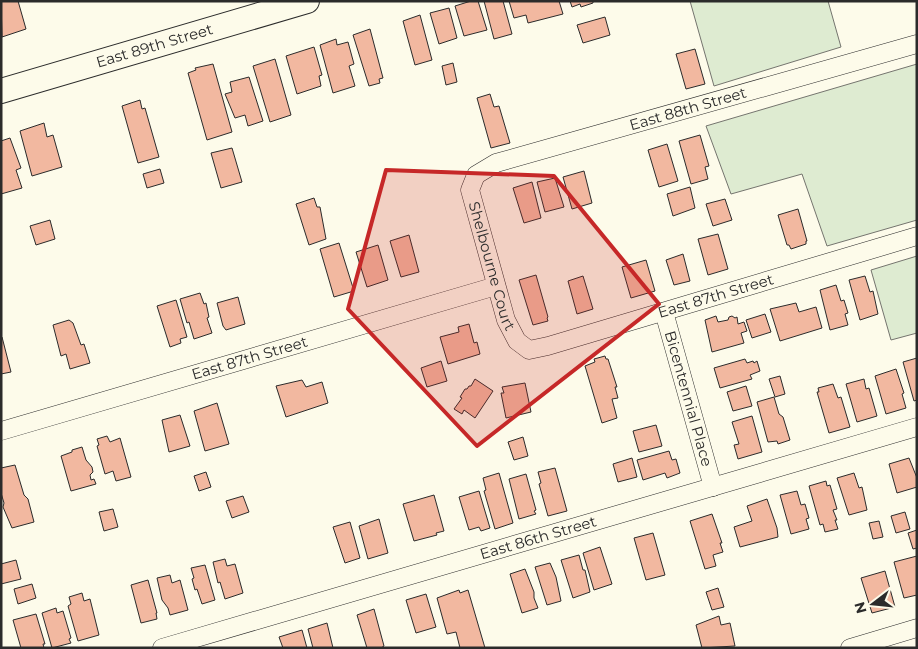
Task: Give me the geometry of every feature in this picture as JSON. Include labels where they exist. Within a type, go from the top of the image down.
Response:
[{"type":"street","name":"East 89th Street","points":[[1,91],[307,1]]},
{"type":"street","name":"East 88th Street","points":[[470,190],[476,175],[496,163],[917,44]]},
{"type":"street","name":"Shelbourne Court","points":[[470,190],[506,320],[517,341]]},
{"type":"street","name":"East 87th Street","points":[[517,341],[529,350],[548,346],[917,236]]},
{"type":"street","name":"East 87th Street","points":[[1,431],[496,286]]},
{"type":"street","name":"Bicentennial Place","points":[[664,312],[713,487]]},
{"type":"street","name":"East 86th Street","points":[[162,648],[917,427]]},
{"type":"street","points":[[850,648],[917,628]]},
{"type":"highlighted area","points":[[386,170],[554,176],[659,304],[477,446],[348,309]]},
{"type":"green space","points":[[690,1],[828,1],[841,47],[714,86]]},
{"type":"green space","points":[[917,64],[917,220],[827,246],[802,174],[731,194],[706,126]]},
{"type":"green space","points":[[917,256],[917,333],[891,340],[871,270]]},
{"type":"building","points":[[1,1],[18,1],[26,29],[2,37]]},
{"type":"building","points":[[478,1],[487,30],[464,36],[455,6]]},
{"type":"building","points":[[484,1],[503,1],[512,34],[494,39]]},
{"type":"building","points":[[509,1],[559,1],[563,14],[528,23],[526,15],[514,18]]},
{"type":"building","points":[[570,1],[593,1],[593,3],[581,7],[580,4],[572,7]]},
{"type":"building","points":[[449,8],[457,38],[439,44],[430,13]]},
{"type":"building","points":[[420,15],[432,60],[415,65],[403,21]]},
{"type":"building","points":[[605,17],[610,35],[583,43],[577,25]]},
{"type":"building","points":[[370,29],[383,78],[379,79],[380,83],[369,86],[353,35]]},
{"type":"building","points":[[336,39],[337,45],[348,42],[354,64],[349,66],[355,86],[333,93],[320,45]]},
{"type":"building","points":[[314,47],[322,75],[319,76],[321,86],[297,94],[286,56]]},
{"type":"building","points":[[695,49],[705,84],[686,89],[676,54]]},
{"type":"building","points":[[275,59],[291,115],[270,122],[253,66]]},
{"type":"building","points":[[453,63],[457,82],[446,85],[442,66]]},
{"type":"building","points":[[213,64],[232,132],[207,140],[188,73],[196,70],[195,68]]},
{"type":"building","points":[[249,77],[263,121],[248,126],[245,115],[235,118],[225,94],[232,92],[230,82]]},
{"type":"building","points":[[490,94],[494,107],[499,106],[510,143],[491,148],[477,98]]},
{"type":"building","points":[[140,100],[142,109],[145,108],[159,157],[138,163],[122,106]]},
{"type":"building","points":[[44,123],[47,137],[53,135],[62,167],[32,176],[20,131]]},
{"type":"building","points":[[700,135],[709,166],[705,167],[708,179],[691,184],[679,141]]},
{"type":"building","points":[[10,138],[21,168],[16,170],[22,188],[1,194],[1,141]]},
{"type":"building","points":[[667,144],[678,181],[659,187],[648,150]]},
{"type":"building","points":[[232,148],[242,182],[221,188],[211,153]]},
{"type":"building","points":[[160,169],[164,183],[147,188],[143,174]]},
{"type":"building","points":[[584,171],[592,203],[572,209],[563,177]]},
{"type":"building","points":[[555,178],[564,207],[545,212],[537,182]]},
{"type":"building","points":[[532,182],[541,218],[524,223],[513,188]]},
{"type":"building","points":[[690,187],[695,208],[673,216],[667,194]]},
{"type":"building","points":[[314,198],[317,207],[320,207],[326,239],[309,245],[296,204]]},
{"type":"building","points":[[725,199],[732,220],[713,226],[706,204]]},
{"type":"building","points":[[798,209],[807,241],[806,244],[791,249],[787,245],[778,215]]},
{"type":"building","points":[[50,220],[55,239],[36,245],[30,226]]},
{"type":"building","points":[[718,234],[728,269],[708,275],[698,239]]},
{"type":"building","points":[[409,235],[419,272],[401,277],[390,241]]},
{"type":"building","points":[[339,243],[354,291],[334,297],[320,249]]},
{"type":"building","points":[[378,245],[388,280],[367,287],[356,252]]},
{"type":"building","points":[[683,254],[690,281],[674,285],[666,260]]},
{"type":"building","points":[[646,260],[655,291],[631,298],[622,267]]},
{"type":"building","points":[[536,275],[548,321],[533,325],[519,280]]},
{"type":"building","points":[[583,276],[593,309],[577,314],[568,281]]},
{"type":"building","points":[[865,276],[870,292],[873,291],[878,314],[860,320],[849,280]]},
{"type":"building","points":[[836,285],[841,301],[844,300],[848,313],[845,314],[848,325],[830,330],[820,290]]},
{"type":"building","points":[[200,293],[204,304],[206,303],[209,317],[207,318],[212,333],[194,339],[180,299]]},
{"type":"building","points":[[238,297],[245,324],[226,330],[223,326],[217,303]]},
{"type":"building","points":[[176,300],[187,337],[180,339],[181,343],[170,347],[157,306]]},
{"type":"building","points":[[796,303],[799,312],[816,307],[822,328],[780,341],[770,309]]},
{"type":"building","points":[[765,314],[771,332],[752,338],[746,320]]},
{"type":"building","points":[[716,316],[718,322],[728,320],[732,316],[737,317],[738,324],[744,322],[747,331],[741,333],[744,343],[712,352],[705,320]]},
{"type":"building","points":[[69,320],[73,323],[81,345],[84,344],[90,363],[70,369],[66,354],[61,356],[53,325]]},
{"type":"building","points":[[469,324],[474,343],[477,342],[480,354],[448,364],[440,337],[459,332],[458,327]]},
{"type":"building","points":[[1,338],[11,372],[1,374]]},
{"type":"building","points":[[605,356],[608,359],[617,387],[615,387],[618,398],[612,399],[617,418],[602,423],[585,366],[595,362],[594,359]]},
{"type":"building","points":[[917,358],[917,400],[914,401],[903,362]]},
{"type":"building","points":[[745,359],[747,363],[757,361],[760,371],[750,375],[752,379],[720,388],[714,368]]},
{"type":"building","points":[[441,361],[447,381],[427,387],[421,368]]},
{"type":"building","points":[[896,369],[904,393],[902,394],[906,408],[886,414],[875,376]]},
{"type":"building","points":[[780,376],[785,394],[775,397],[769,379]]},
{"type":"building","points":[[475,379],[493,391],[475,418],[464,410],[462,414],[454,409],[462,398],[460,397],[465,389],[471,386]]},
{"type":"building","points":[[864,379],[866,389],[869,388],[877,416],[857,422],[846,384]]},
{"type":"building","points":[[302,380],[306,387],[322,382],[328,403],[286,417],[276,386]]},
{"type":"building","points":[[525,383],[531,412],[506,418],[501,393],[504,393],[502,387]]},
{"type":"building","points":[[833,384],[838,398],[841,397],[850,427],[829,433],[817,392],[819,392],[818,388]]},
{"type":"building","points":[[746,386],[752,406],[733,411],[727,392]]},
{"type":"building","points":[[774,397],[790,440],[778,444],[777,441],[768,442],[757,402]]},
{"type":"building","points":[[217,403],[229,444],[205,451],[194,411]]},
{"type":"building","points":[[180,415],[190,446],[169,452],[162,420]]},
{"type":"building","points":[[752,416],[762,452],[738,459],[734,445],[739,444],[732,422]]},
{"type":"building","points":[[656,425],[662,446],[639,452],[633,431]]},
{"type":"building","points":[[107,436],[110,442],[120,438],[131,477],[116,481],[113,471],[105,474],[97,446],[99,445],[97,439]]},
{"type":"building","points":[[523,437],[528,456],[514,460],[508,442]]},
{"type":"building","points":[[82,447],[86,460],[92,467],[91,480],[94,479],[96,484],[71,491],[61,456]]},
{"type":"building","points":[[669,451],[672,460],[676,459],[680,473],[667,478],[665,473],[643,480],[637,460]]},
{"type":"building","points":[[632,458],[637,477],[618,482],[613,464]]},
{"type":"building","points":[[909,458],[917,478],[917,487],[897,493],[889,464]]},
{"type":"building","points":[[15,465],[24,495],[28,499],[34,522],[12,528],[3,507],[1,468]]},
{"type":"building","points":[[555,468],[567,511],[548,516],[539,484],[541,483],[538,472]]},
{"type":"building","points":[[206,472],[211,487],[199,491],[194,476]]},
{"type":"building","points":[[499,473],[513,523],[495,529],[484,491],[486,490],[483,478]]},
{"type":"building","points":[[854,473],[859,488],[862,487],[867,510],[849,515],[837,478]]},
{"type":"building","points":[[526,474],[536,514],[519,519],[509,479]]},
{"type":"building","points":[[826,481],[827,486],[830,485],[837,509],[833,510],[838,529],[825,532],[823,524],[820,525],[809,486]]},
{"type":"building","points":[[479,491],[490,528],[481,531],[479,527],[469,530],[459,497]]},
{"type":"building","points":[[797,491],[801,505],[805,504],[809,518],[806,519],[809,529],[791,534],[780,495]]},
{"type":"building","points":[[434,495],[444,531],[436,533],[437,535],[414,541],[403,504]]},
{"type":"building","points":[[243,496],[249,512],[232,518],[226,501]]},
{"type":"building","points":[[767,499],[777,528],[778,537],[740,547],[734,527],[752,521],[747,506]]},
{"type":"building","points":[[113,509],[118,527],[104,531],[99,512]]},
{"type":"building","points":[[905,512],[910,529],[896,533],[891,516]]},
{"type":"building","points":[[712,514],[722,543],[720,543],[723,552],[713,555],[716,566],[705,569],[690,521]]},
{"type":"building","points":[[379,519],[388,553],[368,559],[359,526]]},
{"type":"building","points":[[879,521],[883,537],[873,539],[869,523]]},
{"type":"building","points":[[350,522],[360,558],[345,563],[333,527]]},
{"type":"building","points":[[917,530],[917,548],[913,549],[908,533]]},
{"type":"building","points":[[653,533],[665,575],[646,580],[634,538]]},
{"type":"building","points":[[600,547],[612,584],[594,590],[583,553]]},
{"type":"building","points":[[579,555],[590,592],[573,598],[561,560]]},
{"type":"building","points":[[917,556],[917,595],[904,598],[894,562]]},
{"type":"building","points":[[225,559],[227,566],[235,564],[243,593],[225,599],[220,582],[218,583],[213,562]]},
{"type":"building","points":[[16,560],[21,579],[1,584],[1,564]]},
{"type":"building","points":[[550,563],[556,577],[561,601],[547,605],[535,567]]},
{"type":"building","points":[[205,565],[215,600],[202,604],[197,589],[195,590],[191,568]]},
{"type":"building","points":[[525,569],[538,608],[522,613],[510,574]]},
{"type":"building","points":[[885,571],[895,607],[872,613],[861,578]]},
{"type":"building","points":[[170,575],[172,583],[180,580],[188,610],[170,615],[168,608],[162,600],[157,578]]},
{"type":"building","points":[[148,580],[157,619],[141,623],[131,585]]},
{"type":"building","points":[[32,584],[36,598],[18,604],[14,589]]},
{"type":"building","points":[[718,588],[724,607],[712,610],[706,592]]},
{"type":"building","points":[[459,590],[460,593],[468,590],[485,648],[460,648],[456,632],[447,634],[437,598]]},
{"type":"building","points":[[82,593],[84,601],[90,599],[99,635],[78,641],[68,606],[71,604],[69,597]]},
{"type":"building","points":[[426,594],[436,627],[416,633],[406,600]]},
{"type":"building","points":[[56,608],[57,613],[63,611],[71,643],[52,648],[42,613]]},
{"type":"building","points":[[374,609],[384,646],[381,648],[367,648],[357,615]]},
{"type":"building","points":[[36,614],[45,644],[43,644],[44,648],[21,648],[13,620]]},
{"type":"building","points":[[719,616],[721,625],[730,623],[735,646],[702,648],[696,625]]},
{"type":"building","points":[[327,623],[333,648],[313,648],[308,629]]},
{"type":"building","points":[[302,630],[307,648],[283,648],[279,637]]}]
